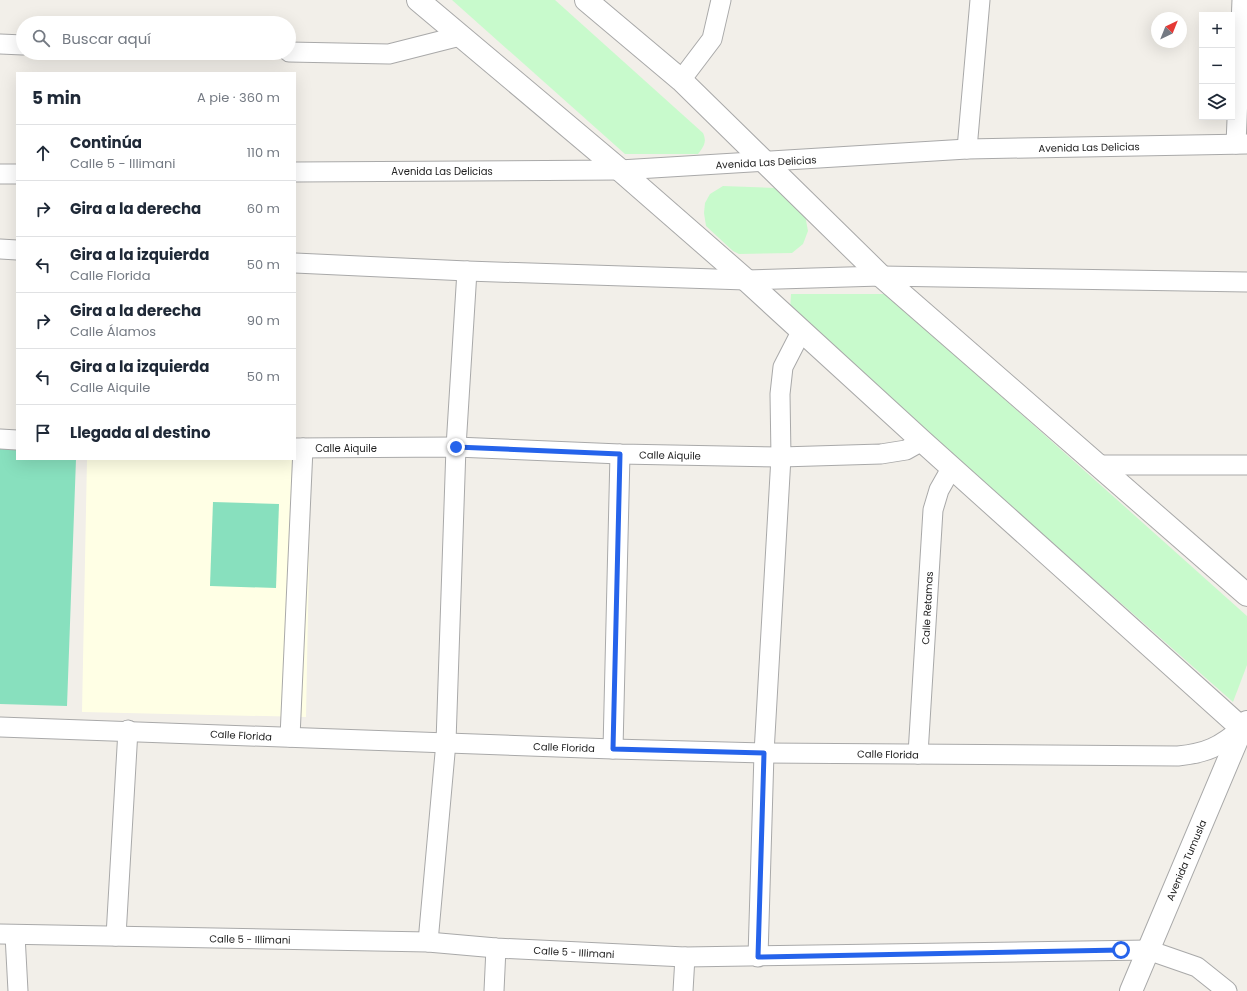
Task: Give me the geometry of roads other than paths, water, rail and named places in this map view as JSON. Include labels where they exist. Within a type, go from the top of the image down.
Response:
[{"type":"street","points":[[418,0],[620,170],[746,280],[922,441],[1245,728]]},
{"type":"street","points":[[586,0],[681,80],[881,276],[1100,465],[1247,595]]},
{"type":"street","points":[[681,80],[712,39],[721,0]]},
{"type":"street","points":[[967,149],[980,0]]},
{"type":"street","points":[[1240,0],[1242,144]]},
{"type":"street","points":[[296,52],[389,54],[460,36]]},
{"type":"street","points":[[0,44],[16,45]]},
{"type":"street","name":"Avenida Las Delicias","points":[[296,172],[620,170],[967,149],[1242,144]]},
{"type":"street","points":[[0,174],[16,174]]},
{"type":"street","points":[[0,249],[16,250]]},
{"type":"street","points":[[296,263],[467,271],[746,280],[881,276],[1247,282]]},
{"type":"street","points":[[428,942],[446,742],[456,447],[467,271]]},
{"type":"street","points":[[758,957],[764,753],[781,457],[780,394],[783,367],[802,330]]},
{"type":"street","points":[[0,439],[16,440]]},
{"type":"street","name":"Calle Aiquile","points":[[299,448],[456,447],[620,454],[781,457],[881,454],[906,450],[922,441]]},
{"type":"street","points":[[290,737],[299,448]]},
{"type":"street","points":[[613,749],[620,454]]},
{"type":"street","points":[[1100,465],[1247,465]]},
{"type":"street","name":"Calle Retamas","points":[[918,754],[933,510],[939,490],[952,467]]},
{"type":"street","name":"Calle Florida","points":[[0,727],[128,730],[613,749],[764,753],[1178,756],[1198,754],[1221,744],[1245,728]]},
{"type":"street","name":"Avenida Tumusla","points":[[1131,991],[1245,728]]},
{"type":"street","points":[[116,936],[128,730]]},
{"type":"street","points":[[8,935],[18,991]]},
{"type":"street","name":"Calle 5 - Illimani","points":[[8,935],[428,942],[496,948],[685,957],[1148,950]]},
{"type":"street","points":[[494,991],[496,948]]},
{"type":"street","points":[[1148,950],[1197,967],[1227,991]]},
{"type":"street","points":[[683,991],[685,957]]}]
